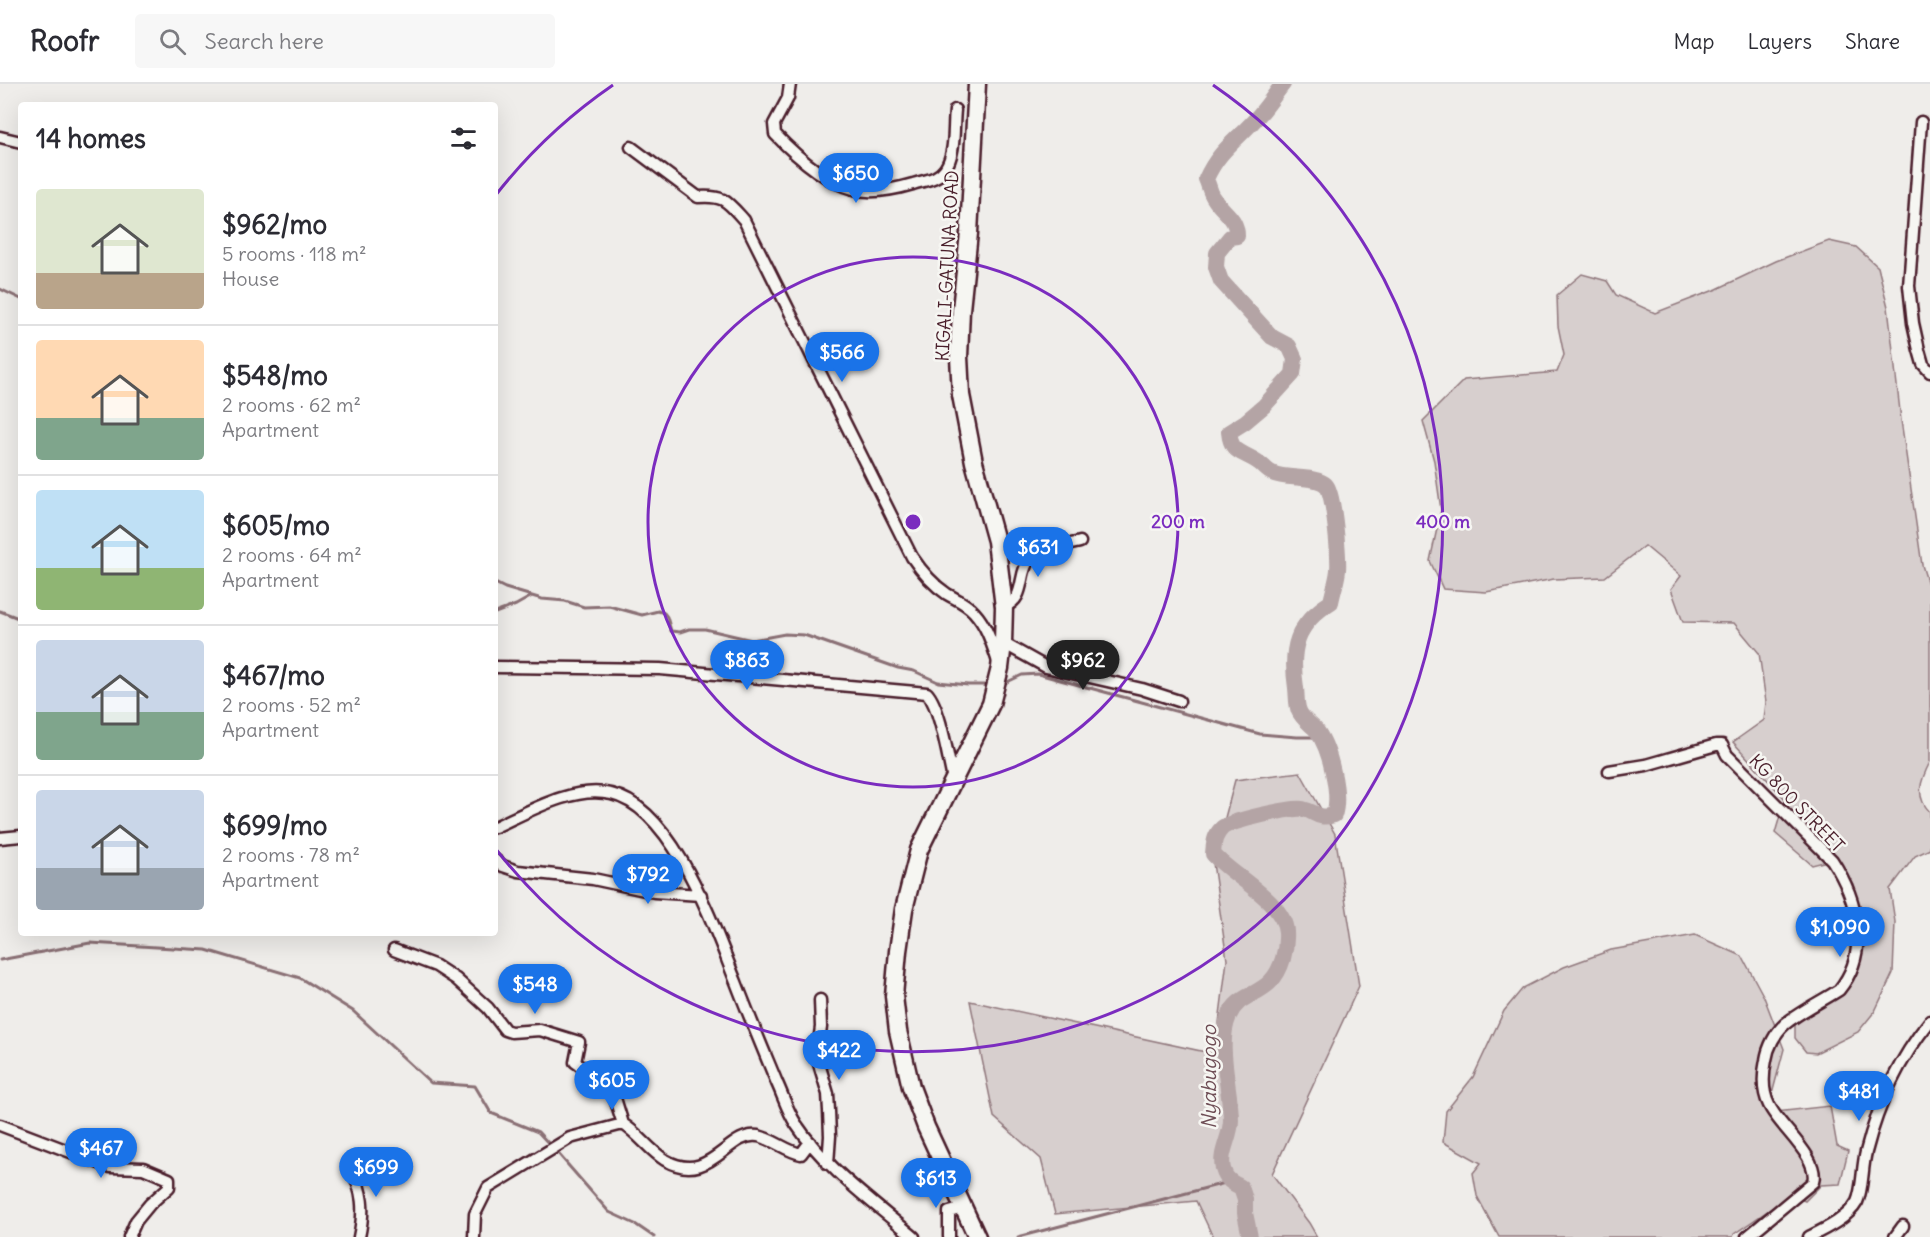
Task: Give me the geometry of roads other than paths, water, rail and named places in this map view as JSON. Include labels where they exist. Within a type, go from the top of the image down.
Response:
[{"type":"highway","name":"KIGALI-GATUNA ROAD","points":[[977,84],[969,232],[961,310],[961,395],[974,462],[996,541],[1004,607],[1003,643],[1000,668],[991,704],[919,850],[904,909],[894,996],[898,1031],[911,1087],[926,1127],[977,1237]]},
{"type":"street","points":[[790,84],[789,98],[774,124],[775,134],[821,172],[855,189],[871,190],[931,181],[944,171],[951,158],[955,110]]},
{"type":"street","points":[[1921,122],[1909,286],[1919,350],[1923,364],[1930,372]]},
{"type":"street","points":[[0,137],[18,141]]},
{"type":"street","points":[[630,147],[698,197],[715,196],[724,199],[744,220],[912,557],[927,578],[975,612],[984,624],[1000,668]]},
{"type":"street","points":[[1004,607],[1011,604],[1018,596],[1030,558],[1036,553],[1080,542]]},
{"type":"street","points":[[1003,643],[1046,667],[1179,701]]},
{"type":"street","points":[[498,667],[660,669],[927,693],[932,698],[937,714],[953,779]]},
{"type":"street","name":"KG 800 STREET","points":[[1609,771],[1646,765],[1722,745],[1727,754],[1832,860],[1845,880],[1854,907],[1858,932],[1857,951],[1845,983],[1839,990],[1785,1024],[1772,1042],[1763,1077],[1768,1105],[1811,1162],[1815,1174],[1813,1182],[1748,1237]]},
{"type":"street","points":[[498,826],[528,811],[567,797],[591,793],[611,794],[631,802],[644,811],[660,828],[701,895],[795,1123],[828,1164],[914,1237]]},
{"type":"street","points":[[0,837],[18,836]]},
{"type":"street","points":[[498,862],[518,871],[593,879],[654,892],[701,895]]},
{"type":"street","points":[[394,950],[436,966],[456,979],[488,1008],[505,1030],[511,1032],[540,1030],[579,1042],[575,1062],[606,1084],[614,1095],[622,1124],[633,1131],[649,1149],[665,1160],[682,1165],[699,1166],[723,1153],[738,1139],[748,1137],[757,1136],[801,1154],[810,1142]]},
{"type":"street","points":[[820,1000],[822,1028],[817,1057],[828,1094],[830,1111],[828,1164]]},
{"type":"street","points":[[1809,1237],[1829,1232],[1856,1204],[1860,1195],[1862,1167],[1873,1125],[1894,1074],[1930,1021]]},
{"type":"street","points":[[474,1237],[475,1214],[488,1188],[570,1138],[622,1124]]},
{"type":"street","points":[[0,1125],[110,1167],[143,1168],[169,1179],[169,1187],[136,1221],[129,1237]]},
{"type":"street","points":[[351,1167],[360,1185],[363,1205],[359,1237]]},
{"type":"street","points":[[949,1237],[949,1212],[964,1208]]},
{"type":"street","points":[[1895,1237],[1903,1226]]},
{"type":"waterway","name":"Nyabugogo","points":[[1250,1237],[1245,1213],[1245,1199],[1241,1187],[1226,1176],[1222,1163],[1231,1120],[1224,1053],[1225,1028],[1232,1009],[1242,1000],[1265,987],[1278,972],[1285,952],[1286,932],[1277,910],[1213,854],[1214,846],[1216,837],[1222,828],[1248,818],[1297,809],[1308,810],[1320,816],[1334,815],[1336,796],[1330,760],[1317,731],[1300,714],[1294,661],[1295,649],[1303,628],[1319,610],[1331,602],[1337,574],[1338,553],[1334,512],[1326,485],[1315,480],[1272,473],[1238,451],[1230,439],[1229,432],[1264,406],[1293,374],[1295,359],[1289,346],[1272,337],[1221,281],[1216,267],[1217,253],[1230,237],[1237,236],[1236,229],[1232,219],[1217,203],[1206,179],[1217,160],[1260,114],[1283,84]]},
{"type":"waterway","points":[[0,289],[18,298]]},
{"type":"waterway","points":[[498,584],[542,599],[565,601],[584,607],[609,606],[642,615],[658,611],[667,617],[671,631],[705,629],[752,640],[785,634],[804,635],[898,668],[914,671],[938,682],[990,685]]},
{"type":"waterway","points":[[498,612],[532,596]]},
{"type":"waterway","points":[[0,611],[18,618]]},
{"type":"waterway","points":[[1003,684],[1022,675],[1038,674],[1260,734],[1319,737]]},
{"type":"waterway","points":[[0,960],[90,943],[206,950],[300,978],[353,1011],[431,1083],[475,1086],[491,1113],[538,1132],[550,1145]]},
{"type":"waterway","points":[[555,1150],[609,1212],[635,1224],[654,1237]]},
{"type":"waterway","points":[[1018,1237],[1229,1182]]}]
